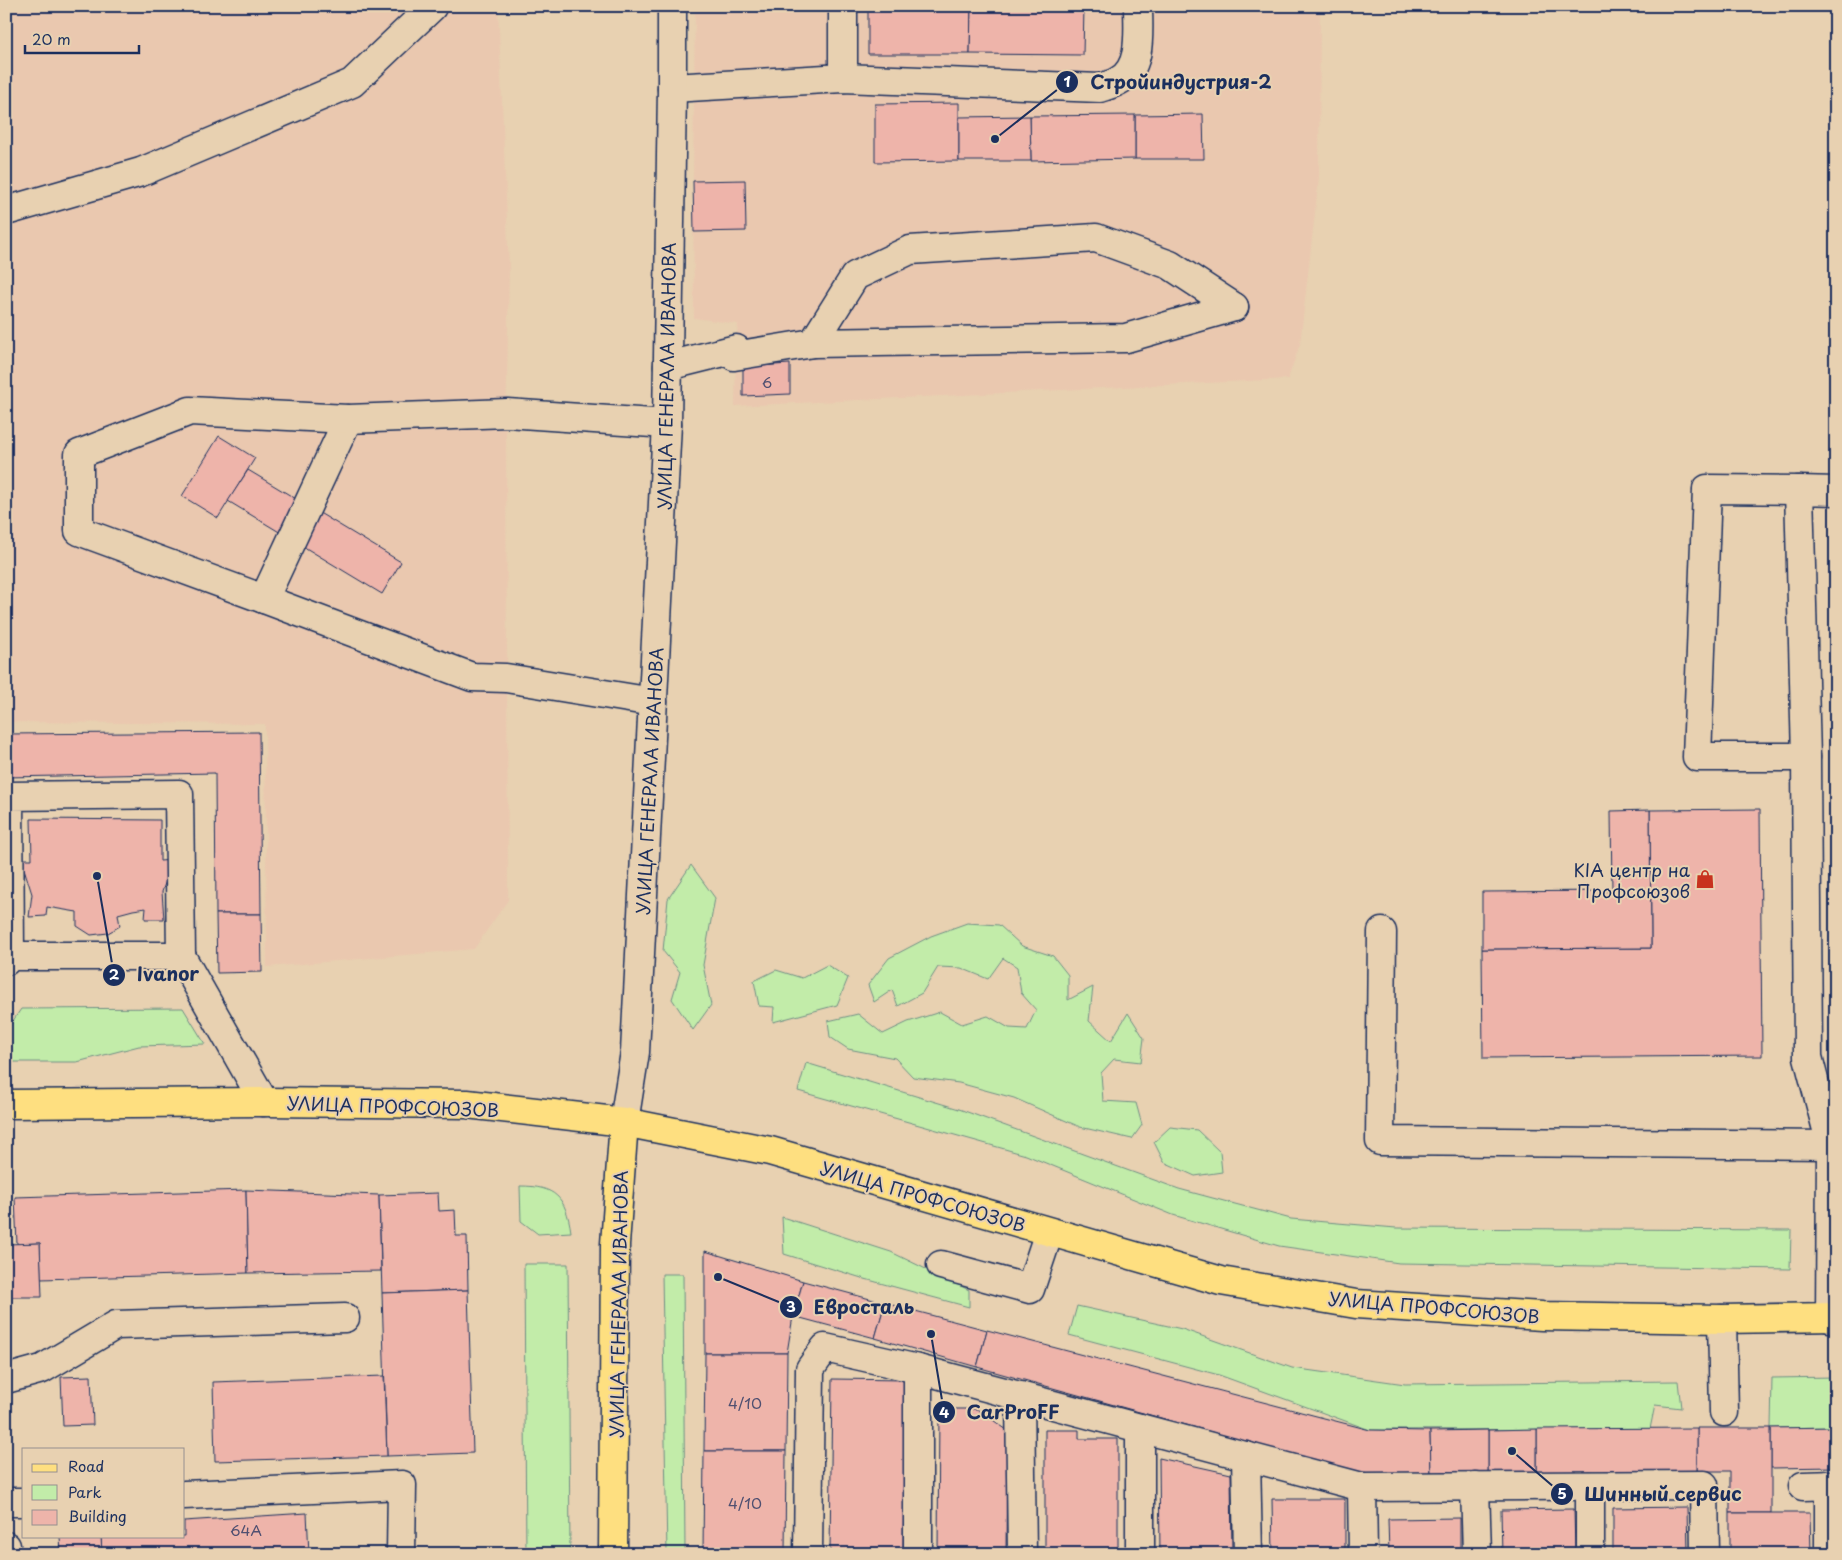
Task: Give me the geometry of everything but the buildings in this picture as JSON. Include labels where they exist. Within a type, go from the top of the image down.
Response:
[{"type":"main road","name":"УЛИЦА ПРОФСОЮЗОВ","points":[[6,1104],[264,1102],[467,1104],[624,1122],[770,1151],[1221,1281],[1356,1304],[1542,1316],[1722,1319],[1833,1318]]},
{"type":"main road","name":"УЛИЦА ГЕНЕРАЛА ИВАНОВА","points":[[613,1554],[615,1244],[624,1122]]},
{"type":"street","name":"УЛИЦА ГЕНЕРАЛА ИВАНОВА","points":[[624,1122],[635,1052],[667,424],[672,6]]},
{"type":"street","points":[[843,6],[843,78]]},
{"type":"street","points":[[672,88],[843,78],[1100,88],[1120,81],[1132,69],[1137,49],[1138,6]]},
{"type":"street","points":[[6,211],[141,172],[352,83],[432,7]]},
{"type":"street","points":[[668,366],[736,349],[734,356],[812,343],[1126,338],[1234,307],[1170,265],[1096,238],[910,250],[855,276],[812,343]]},
{"type":"street","points":[[653,702],[506,678],[472,678],[79,531],[79,454],[190,411],[348,419],[507,413],[667,424]]},
{"type":"street","points":[[264,599],[348,419]]},
{"type":"street","points":[[1806,757],[1697,757],[1707,489],[1836,491]]},
{"type":"street","points":[[1799,490],[1806,757],[1808,1056],[1831,1145],[1833,1181],[1833,1318]]},
{"type":"street","points":[[181,956],[8,958],[9,796],[179,794],[181,956],[264,1102]]},
{"type":"street","points":[[1382,932],[1380,1140],[1831,1145]]},
{"type":"street","points":[[941,1266],[1030,1289],[1049,1232]]},
{"type":"street","points":[[6,1379],[42,1369],[116,1325],[345,1318]]},
{"type":"street","points":[[1722,1319],[1724,1412]]},
{"type":"street","points":[[808,1554],[810,1369],[825,1348],[918,1369],[1362,1486],[1704,1485],[1705,1554]]},
{"type":"street","points":[[918,1369],[918,1554]]},
{"type":"street","points":[[1020,1396],[1022,1554]]},
{"type":"street","points":[[1140,1428],[1140,1554]]},
{"type":"street","points":[[1246,1456],[1248,1554]]},
{"type":"street","points":[[185,1495],[402,1485],[401,1554]]},
{"type":"street","points":[[1822,1485],[1829,1554]]},
{"type":"street","points":[[1362,1486],[1363,1554]]},
{"type":"street","points":[[1475,1486],[1477,1554]]},
{"type":"street","points":[[1590,1486],[1590,1554]]},
{"type":"street","points":[[6,1502],[22,1502]]},
{"type":"street","points":[[6,1546],[7,1554]]},
{"type":"shaded area","points":[[6,6],[498,6],[509,268],[506,435],[508,900],[474,949],[267,967],[265,724],[6,722]]},
{"type":"shaded area","points":[[695,6],[1320,6],[1319,177],[1300,344],[1288,379],[735,406],[738,324],[694,318]]},
{"type":"green space","points":[[691,865],[715,898],[703,965],[711,1005],[693,1030],[672,999],[680,972],[663,951],[668,899]]},
{"type":"green space","points":[[967,923],[999,925],[1022,946],[1053,956],[1068,975],[1068,1000],[1093,987],[1089,1021],[1111,1041],[1128,1013],[1144,1038],[1141,1062],[1114,1059],[1101,1073],[1103,1101],[1136,1103],[1142,1125],[1132,1139],[1080,1127],[1014,1098],[959,1083],[913,1077],[895,1058],[848,1049],[830,1037],[828,1021],[858,1014],[883,1034],[908,1022],[940,1012],[962,1024],[988,1016],[1009,1028],[1027,1029],[1036,1010],[1021,993],[1017,967],[1003,958],[988,979],[961,968],[938,967],[922,993],[898,1006],[892,990],[874,1002],[868,985],[889,958],[931,936]]},
{"type":"green space","points":[[827,965],[848,978],[837,1005],[773,1022],[774,1007],[759,1006],[754,981],[776,970],[802,978]]},
{"type":"green space","points":[[183,1008],[205,1044],[139,1046],[77,1062],[6,1062],[6,1031],[21,1009]]},
{"type":"green space","points":[[806,1063],[959,1109],[1179,1189],[1291,1219],[1396,1228],[1791,1230],[1790,1269],[1399,1263],[1279,1246],[1173,1215],[1026,1155],[798,1091]]},
{"type":"green space","points":[[1170,1127],[1197,1130],[1220,1152],[1222,1172],[1195,1176],[1164,1162],[1154,1142]]},
{"type":"green space","points":[[520,1186],[542,1188],[557,1196],[566,1210],[571,1232],[538,1234],[521,1221]]},
{"type":"green space","points":[[782,1217],[891,1252],[969,1290],[969,1307],[865,1279],[784,1254]]},
{"type":"green space","points":[[524,1264],[568,1264],[570,1554],[526,1554]]},
{"type":"green space","points":[[662,1274],[683,1274],[685,1554],[667,1554]]},
{"type":"green space","points":[[1077,1306],[1182,1329],[1292,1368],[1405,1384],[1678,1381],[1681,1408],[1655,1405],[1650,1429],[1370,1430],[1219,1375],[1069,1335]]},
{"type":"green space","points":[[1836,1377],[1836,1427],[1771,1428],[1772,1378]]},
{"type":"place","name":"Стройиндустрия-2","points":[[995,139]]},
{"type":"place","name":"Ivanor","points":[[97,876]]},
{"type":"place","name":"KIA центр на Профсоюзов","points":[[1705,879]]},
{"type":"place","name":"Евросталь","points":[[718,1277]]},
{"type":"place","name":"CarProFF","points":[[931,1334]]},
{"type":"place","name":"Шинный сервис","points":[[1512,1451]]}]
